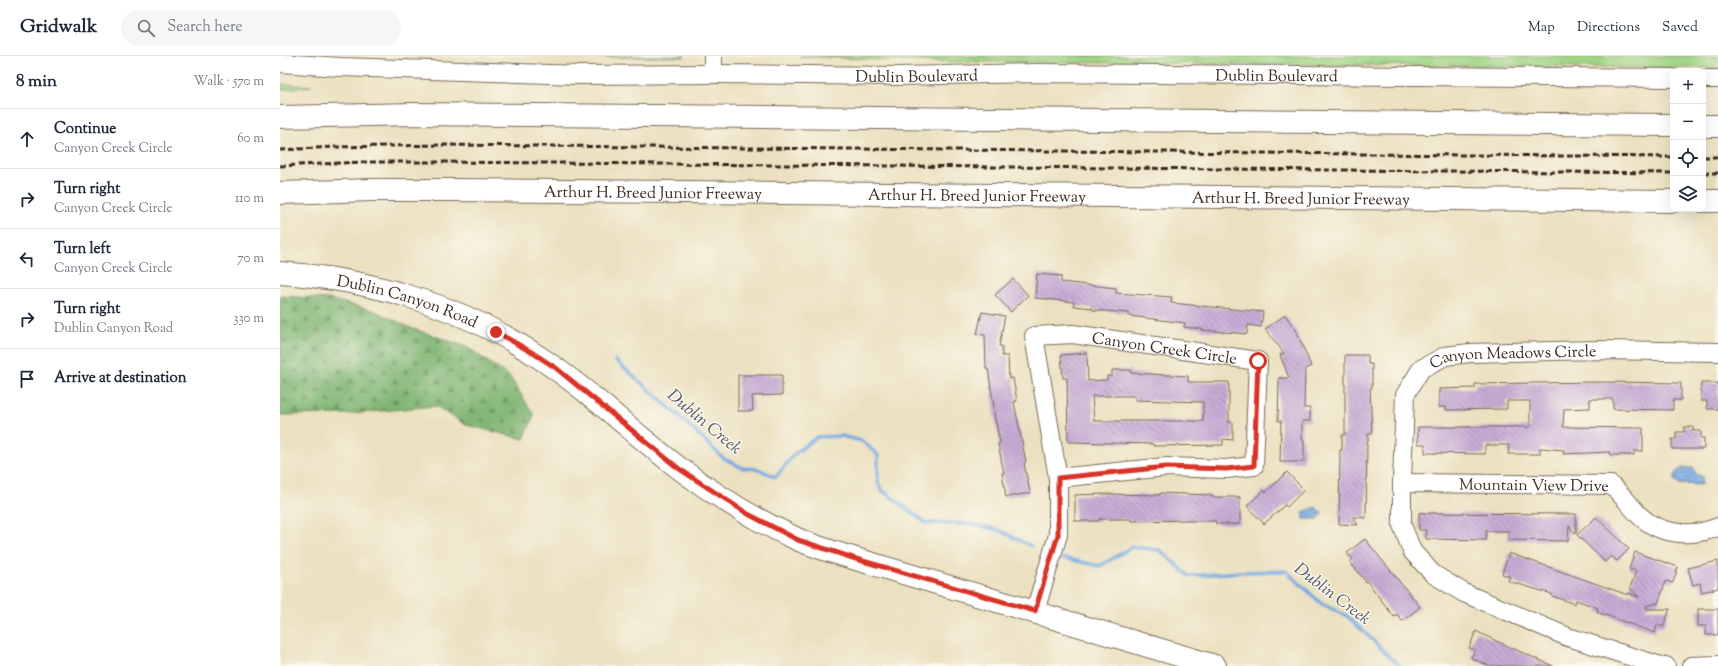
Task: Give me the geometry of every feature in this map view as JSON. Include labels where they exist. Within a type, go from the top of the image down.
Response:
[{"type":"main road","points":[[280,117],[414,114],[1670,125]]},
{"type":"main road","points":[[1706,126],[1718,126]]},
{"type":"main road","name":"Arthur H. Breed Junior Freeway","points":[[280,193],[372,190],[452,190],[1670,201]]},
{"type":"main road","points":[[1706,201],[1718,201]]},
{"type":"main road","name":"Dublin Canyon Road","points":[[280,274],[325,278],[370,286],[413,298],[457,314],[515,343],[556,368],[678,468],[748,514],[798,540],[856,559],[1035,611],[1215,666]]},
{"type":"street","points":[[713,56],[713,74]]},
{"type":"street","name":"Dublin Boulevard","points":[[280,63],[340,68],[382,62],[579,75],[713,74],[899,76],[1038,73],[1670,78]]},
{"type":"street","points":[[1706,79],[1718,79]]},
{"type":"street","name":"Canyon Creek Circle","points":[[1035,611],[1058,535],[1058,478],[1034,336],[1073,334],[1258,361],[1254,466],[1226,469],[1166,467],[1058,478]]},
{"type":"street","name":"Canyon Meadows Circle","points":[[1666,666],[1661,666],[1568,636],[1464,593],[1433,574],[1412,551],[1402,525],[1405,395],[1421,369],[1444,356],[1470,353],[1585,351],[1718,352]]},
{"type":"street","name":"Mountain View Drive","points":[[1402,483],[1611,484],[1622,494],[1639,516],[1650,525],[1664,530],[1684,534],[1700,532],[1718,527]]},
{"type":"street","points":[[1691,666],[1718,665]]},
{"type":"green space","points":[[579,56],[685,56],[579,57]]},
{"type":"green space","points":[[799,56],[1718,56],[1718,68],[906,61]]},
{"type":"green space","points":[[280,84],[312,86],[280,90]]},
{"type":"green space","points":[[280,296],[329,299],[375,311],[411,328],[467,347],[510,377],[534,415],[524,439],[466,425],[436,406],[349,414],[280,415]]},
{"type":"water","points":[[1683,468],[1694,468],[1696,474],[1702,476],[1702,485],[1678,484],[1675,479],[1675,475]]},
{"type":"water","points":[[1316,507],[1322,513],[1318,519],[1304,519],[1303,512]]},
{"type":"building","points":[[1037,274],[1061,276],[1061,282],[1116,288],[1116,293],[1172,297],[1171,303],[1263,312],[1261,327],[1248,325],[1247,334],[1202,330],[1184,327],[1185,323],[1129,316],[1129,313],[1092,310],[1092,308],[1074,306],[1074,302],[1035,298]]},
{"type":"building","points":[[1013,279],[1028,295],[1011,312],[995,295]]},
{"type":"building","points":[[982,312],[1005,316],[999,346],[1002,346],[1002,356],[1008,356],[1009,379],[1013,378],[1017,401],[1014,402],[1026,462],[1024,463],[1030,493],[1006,497],[1002,473],[1004,473],[998,444],[1000,443],[994,414],[988,369],[986,369],[985,335],[977,334]]},
{"type":"building","points":[[1285,315],[1296,330],[1311,366],[1305,369],[1304,408],[1310,408],[1310,421],[1302,421],[1304,462],[1280,462],[1281,421],[1278,421],[1279,378],[1289,378],[1280,355],[1284,353],[1265,329]]},
{"type":"building","points":[[1087,353],[1088,381],[1107,380],[1107,376],[1112,376],[1112,370],[1131,370],[1131,373],[1188,376],[1188,382],[1229,382],[1229,422],[1233,422],[1233,440],[1223,439],[1223,445],[1153,446],[1153,444],[1068,442],[1067,378],[1063,378],[1061,355]],"holes":[[[1092,396],[1135,396],[1135,400],[1203,402],[1203,421],[1094,421]]]},
{"type":"building","points":[[1345,355],[1368,355],[1368,364],[1372,364],[1372,388],[1370,388],[1372,434],[1368,434],[1367,442],[1366,518],[1353,517],[1358,525],[1339,524],[1340,450],[1342,450],[1342,435],[1345,435]]},
{"type":"building","points":[[738,375],[782,375],[782,395],[752,396],[753,411],[738,411]]},
{"type":"building","points":[[1597,382],[1681,383],[1681,400],[1673,400],[1673,410],[1613,409],[1613,399],[1590,399],[1590,408],[1564,409],[1563,427],[1643,428],[1643,451],[1634,451],[1634,455],[1610,455],[1610,452],[1563,454],[1564,450],[1540,448],[1540,454],[1508,454],[1509,445],[1485,445],[1485,454],[1425,453],[1425,444],[1418,444],[1418,427],[1530,427],[1530,401],[1507,401],[1507,409],[1446,410],[1446,407],[1439,407],[1439,389],[1475,388],[1475,384]]},
{"type":"building","points":[[1701,383],[1718,383],[1718,409],[1707,409],[1707,401],[1701,401]]},
{"type":"building","points":[[1684,427],[1693,427],[1693,431],[1701,431],[1701,438],[1704,438],[1704,449],[1672,449],[1672,439],[1676,439],[1676,432],[1684,432]]},
{"type":"building","points":[[1287,472],[1304,490],[1287,507],[1285,505],[1264,524],[1247,506],[1264,490],[1266,492]]},
{"type":"building","points":[[1160,493],[1211,495],[1211,497],[1240,497],[1240,524],[1216,524],[1216,521],[1188,520],[1131,521],[1131,519],[1099,519],[1099,521],[1075,521],[1075,495],[1160,495]]},
{"type":"building","points":[[1419,513],[1576,514],[1576,534],[1569,526],[1568,541],[1508,540],[1508,531],[1486,531],[1486,540],[1426,539],[1426,530],[1419,530]]},
{"type":"building","points":[[1596,517],[1629,549],[1617,561],[1611,556],[1605,562],[1577,535]]},
{"type":"building","points":[[1365,539],[1420,607],[1402,621],[1397,614],[1394,617],[1367,581],[1366,582],[1350,562],[1353,559],[1347,553]]},
{"type":"building","points":[[1635,552],[1678,567],[1673,583],[1666,581],[1658,603],[1646,606],[1647,609],[1670,609],[1663,627],[1657,625],[1655,633],[1597,612],[1598,608],[1576,600],[1575,604],[1552,596],[1552,594],[1508,581],[1510,577],[1502,574],[1509,553],[1628,595],[1628,593],[1639,597],[1630,588],[1636,571],[1629,569]]},
{"type":"building","points":[[1718,561],[1718,588],[1702,592],[1700,583],[1693,585],[1688,568]]},
{"type":"building","points":[[1698,609],[1718,609],[1718,635],[1706,635],[1706,626],[1698,626]]},
{"type":"building","points":[[1476,631],[1553,666],[1490,666],[1471,658],[1475,650],[1469,648]]},
{"type":"waterway","name":"Dublin Creek","points":[[615,360],[679,416],[723,458],[743,468],[758,469],[776,477],[794,454],[817,437],[841,436],[862,441],[878,455],[878,483],[882,490],[926,523],[972,524],[999,530],[1031,546]]},
{"type":"waterway","name":"Dublin Creek","points":[[1063,558],[1100,566],[1132,547],[1160,550],[1189,576],[1240,572],[1286,571],[1322,604],[1347,616],[1400,666]]},
{"type":"railway","points":[[280,150],[334,147],[442,145],[1670,157]]},
{"type":"railway","points":[[1706,157],[1718,157]]},
{"type":"railway","points":[[280,166],[361,162],[441,162],[1670,173]]},
{"type":"railway","points":[[1706,173],[1718,173]]},
{"type":"route","points":[[496,332],[556,368],[678,468],[748,514],[798,540],[856,559],[1035,611],[1058,535],[1058,478],[1166,467],[1226,469],[1254,466],[1258,361]]}]
